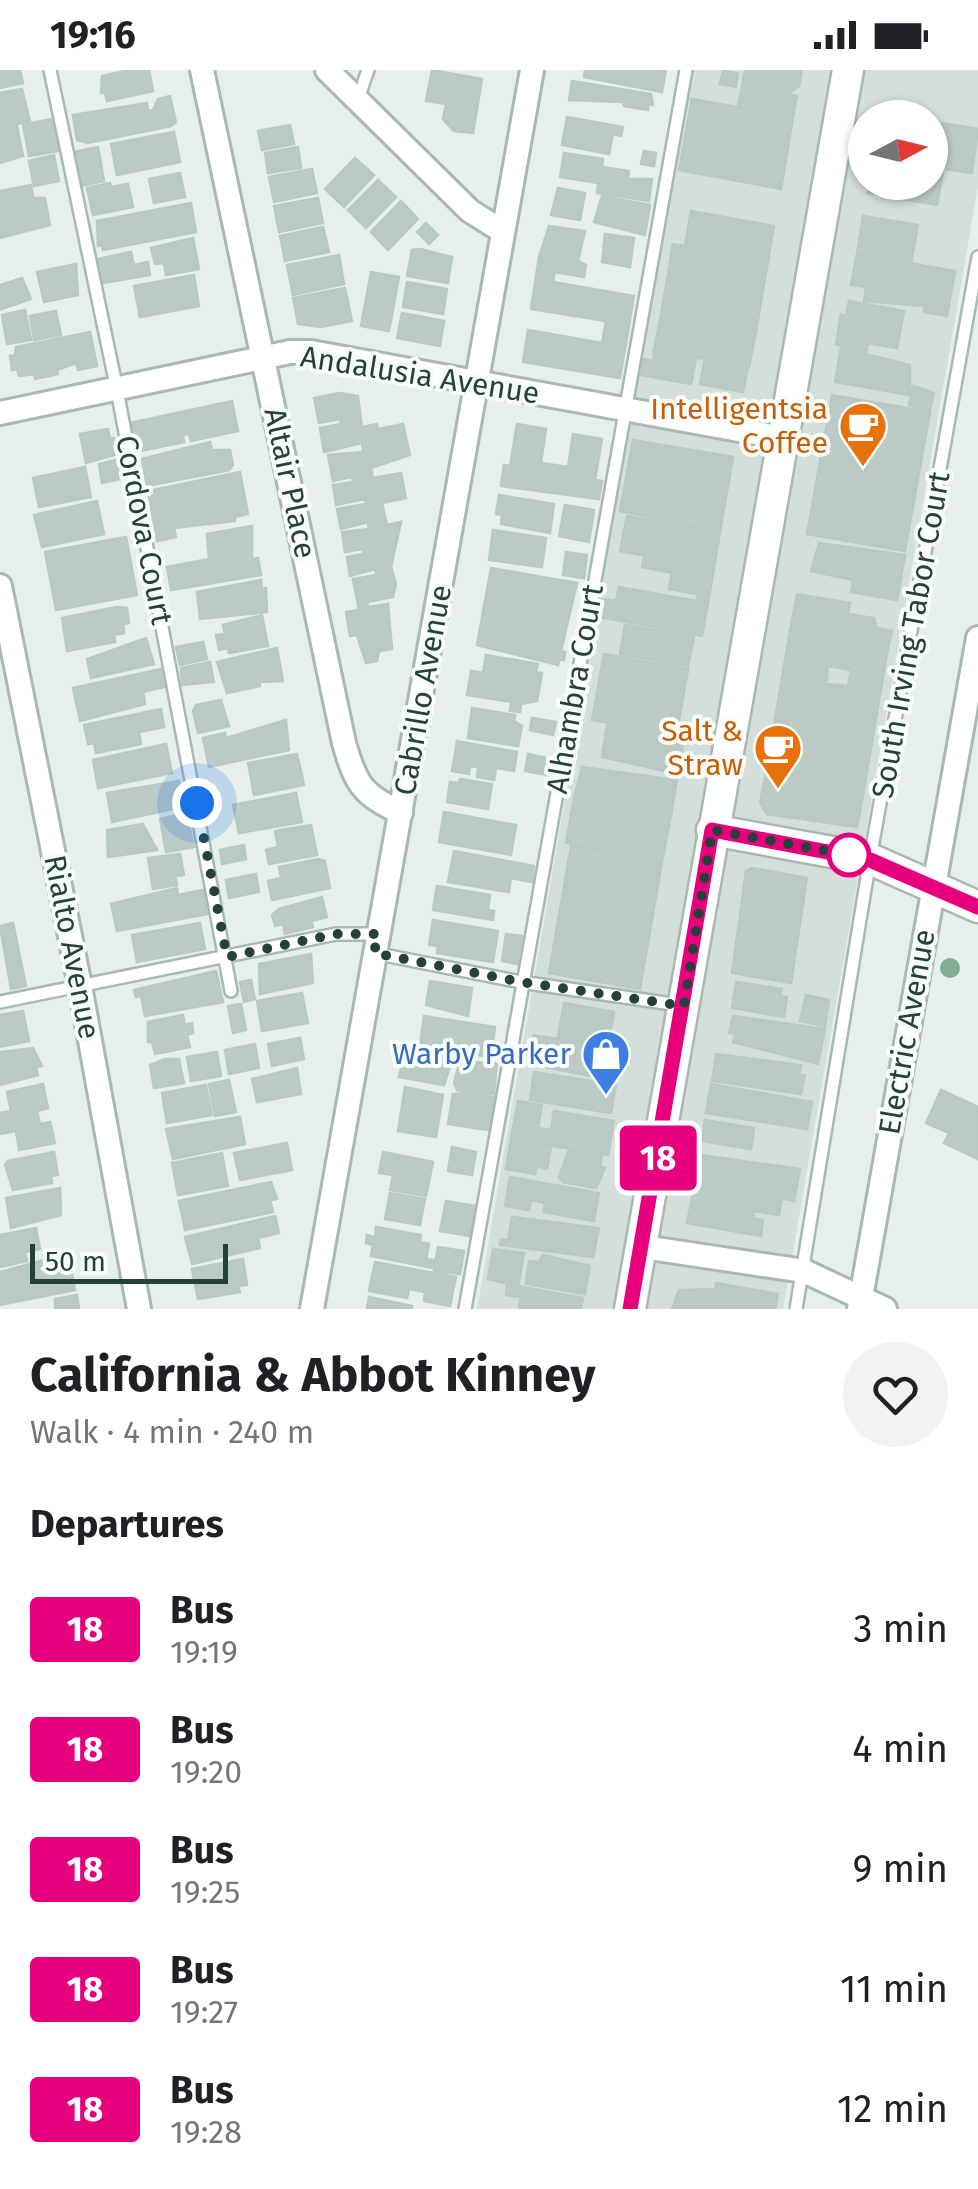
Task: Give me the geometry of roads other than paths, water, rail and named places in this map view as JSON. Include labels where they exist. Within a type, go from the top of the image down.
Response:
[{"type":"street","name":"Altair Place","points":[[202,70],[353,776],[369,798],[402,813]]},
{"type":"street","points":[[327,70],[470,211],[502,231]]},
{"type":"street","name":"Cabrillo Avenue","points":[[312,1309],[532,70]]},
{"type":"street","points":[[630,1309],[848,70]]},
{"type":"street","name":"Andalusia Avenue","points":[[0,413],[311,352],[783,438]]},
{"type":"street","name":"Rialto Avenue","points":[[0,586],[80,986],[139,1309]]},
{"type":"street","name":"Electric Avenue","points":[[860,1304],[978,638]]},
{"type":"street","points":[[712,830],[870,860],[978,907]]},
{"type":"street","points":[[643,1246],[804,1272],[860,1304],[885,1309]]},
{"type":"lane","name":"Cordova Court","points":[[50,70],[117,390],[231,991]]},
{"type":"lane","points":[[357,100],[368,70]]},
{"type":"lane","name":"Alhambra Court","points":[[465,1309],[686,70]]},
{"type":"lane","name":"South Irving Tabor Court","points":[[796,1309],[870,860],[978,257]]},
{"type":"lane","points":[[0,1002],[336,934],[521,982],[684,1006]]},
{"type":"place","name":"Intelligentsia Coffee","points":[[863,468]]},
{"type":"place","name":"Salt & Straw","points":[[778,790]]},
{"type":"place","name":"Warby Parker","points":[[606,1096]]}]
